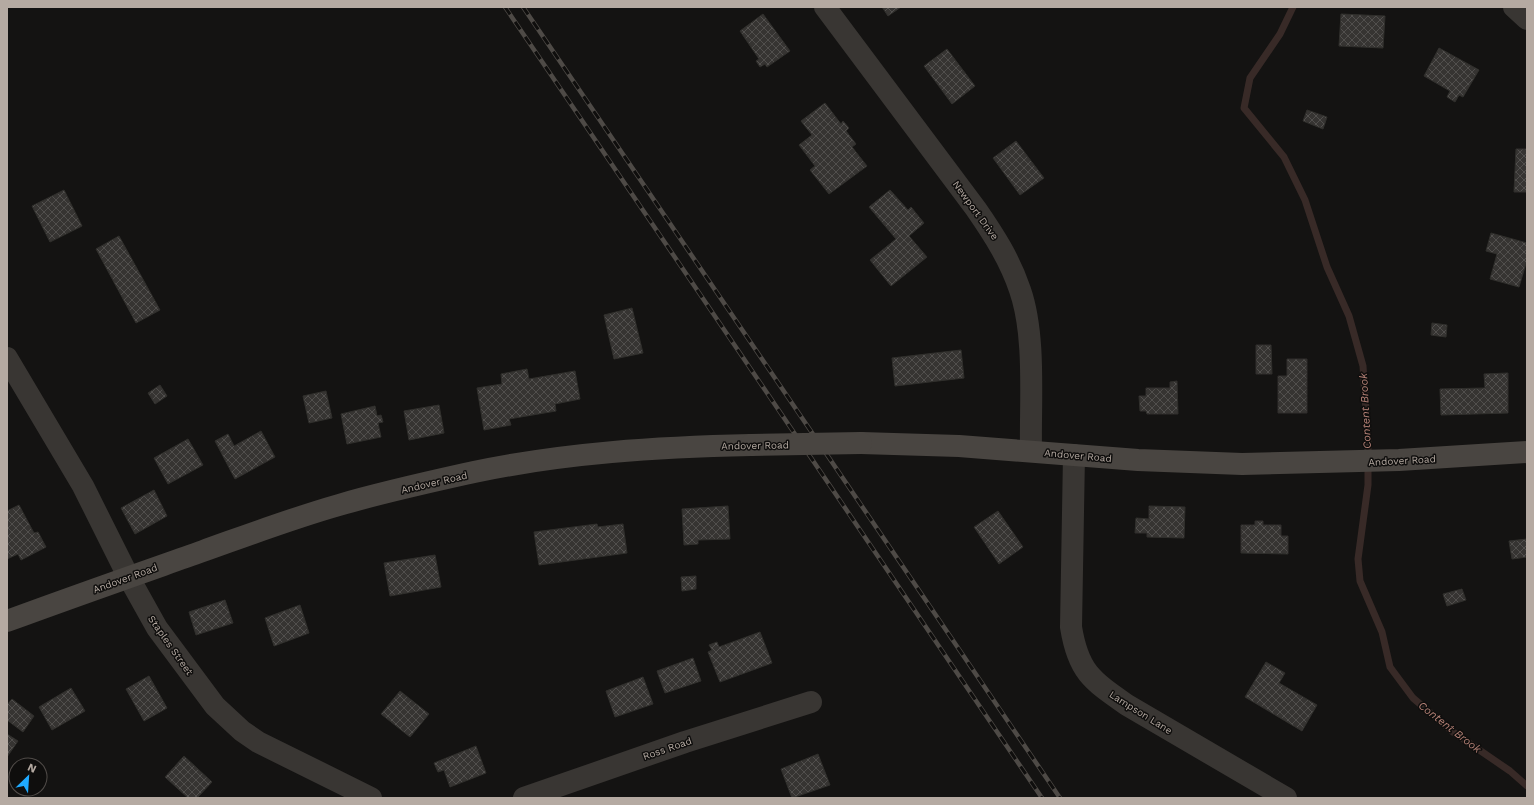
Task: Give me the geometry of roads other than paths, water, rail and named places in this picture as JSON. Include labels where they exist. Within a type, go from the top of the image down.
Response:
[{"type":"main road","name":"Andover Road","points":[[7,622],[128,576],[339,505],[475,472],[523,463],[657,448],[860,444],[959,446],[1138,460],[1234,464],[1342,463],[1527,452]]},
{"type":"street","name":"Newport Drive","points":[[825,7],[990,228],[998,240],[1012,269],[1021,290],[1029,336],[1031,451]]},
{"type":"street","points":[[1514,7],[1527,19]]},
{"type":"street","name":"Staples Street","points":[[7,358],[83,486],[128,576],[157,628],[215,706],[228,720],[258,742],[371,798]]},
{"type":"street","name":"Lampson Lane","points":[[1074,455],[1071,627],[1074,650],[1085,671],[1104,689],[1127,705],[1286,798]]},
{"type":"street","name":"Ross Road","points":[[524,798],[685,742],[811,702]]},
{"type":"waterway","name":"Content Brook","points":[[1293,7],[1280,34],[1250,78],[1244,108],[1284,157],[1305,200],[1327,267],[1349,316],[1363,366],[1368,441],[1368,485],[1358,559],[1360,581],[1382,632],[1390,667],[1413,698],[1453,732],[1510,771],[1527,786]]},
{"type":"railway","points":[[505,7],[1042,798]]},
{"type":"railway","points":[[523,7],[1060,798]]}]
